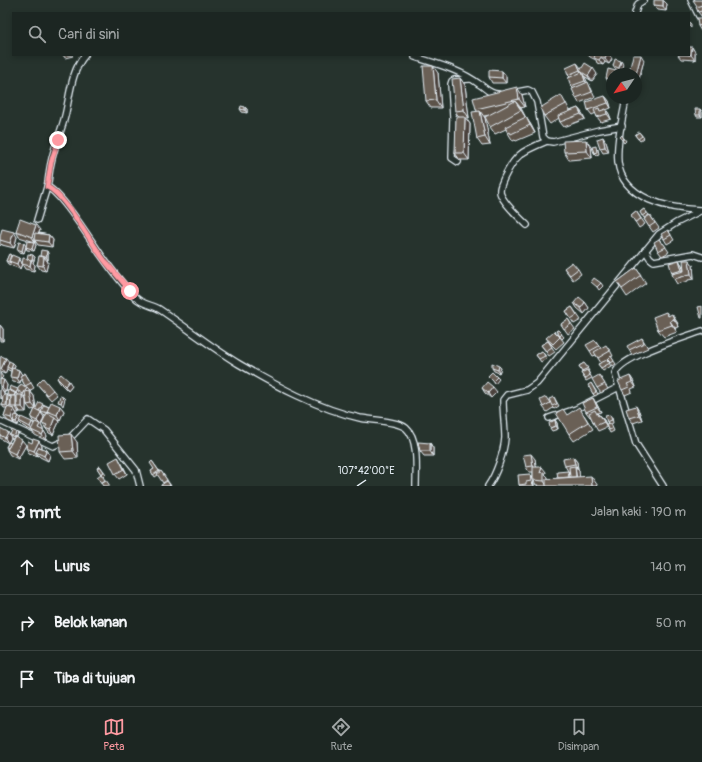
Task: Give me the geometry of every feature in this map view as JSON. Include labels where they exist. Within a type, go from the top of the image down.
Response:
[{"type":"street","points":[[635,12],[638,4],[644,0]]},
{"type":"street","points":[[691,0],[699,16],[702,18]]},
{"type":"street","points":[[37,220],[47,187],[51,163],[65,116],[70,90],[83,56]]},
{"type":"street","points":[[415,57],[458,72],[473,79],[490,93],[496,95],[528,90],[532,92],[537,102],[543,137],[547,141]]},
{"type":"street","points":[[458,162],[452,158],[451,155],[453,138],[451,84],[454,80],[473,79]]},
{"type":"street","points":[[625,104],[618,150],[620,172],[625,182],[634,191],[666,206],[701,210]]},
{"type":"street","points":[[527,225],[500,195],[500,187],[511,163],[516,157],[547,141],[553,142],[599,130],[622,126]]},
{"type":"street","points":[[47,187],[58,196],[82,226],[102,256],[136,298],[156,308],[181,324],[239,364],[285,389],[335,411],[359,418],[397,424],[406,427],[411,434],[416,450],[416,486]]},
{"type":"street","points":[[488,486],[500,460],[505,439],[503,400],[507,395],[527,390],[537,383],[659,234],[701,210]]},
{"type":"street","points":[[645,250],[654,261],[693,254],[702,257]]},
{"type":"street","points":[[663,486],[636,444],[615,373],[617,368],[622,364],[666,343],[702,331]]},
{"type":"street","points":[[549,418],[582,407],[619,387]]},
{"type":"street","points":[[0,421],[53,446],[69,439],[88,419],[104,430],[136,470],[140,486]]},
{"type":"building","points":[[654,0],[663,0],[663,6],[654,5]]},
{"type":"building","points":[[702,5],[702,11],[698,12],[696,7]]},
{"type":"building","points":[[697,18],[702,18],[702,25],[698,26]]},
{"type":"building","points":[[690,47],[692,47],[691,55]]},
{"type":"building","points":[[595,56],[606,56],[605,59],[601,57],[599,60],[594,58]]},
{"type":"building","points":[[633,56],[641,56],[638,68],[630,68]]},
{"type":"building","points":[[615,59],[621,61],[619,68],[613,66]]},
{"type":"building","points":[[577,63],[580,70],[568,75],[566,68]]},
{"type":"building","points":[[585,63],[593,68],[588,76],[580,71]]},
{"type":"building","points":[[423,66],[433,66],[436,100],[426,101]]},
{"type":"building","points":[[489,70],[502,71],[502,78],[489,77]]},
{"type":"building","points":[[582,72],[585,81],[571,86],[568,78]]},
{"type":"building","points":[[460,78],[464,110],[455,111],[452,79]]},
{"type":"building","points":[[588,82],[592,92],[576,98],[572,89]]},
{"type":"building","points":[[517,87],[519,99],[476,109],[473,98]]},
{"type":"building","points":[[561,95],[566,104],[544,116],[540,108]]},
{"type":"building","points":[[605,96],[606,98],[606,104],[588,110],[586,102]]},
{"type":"building","points":[[515,101],[521,110],[490,127],[485,117]]},
{"type":"building","points":[[241,106],[245,107],[245,110],[240,109]]},
{"type":"building","points":[[578,108],[581,114],[560,122],[558,116]]},
{"type":"building","points":[[599,108],[600,111],[606,109],[607,114],[597,117],[594,110]]},
{"type":"building","points":[[695,109],[700,109],[700,115],[696,115]]},
{"type":"building","points":[[480,111],[485,137],[477,139],[472,112]]},
{"type":"building","points":[[456,117],[465,117],[464,153],[455,153]]},
{"type":"building","points":[[526,117],[530,125],[511,134],[510,132],[508,133],[505,127]]},
{"type":"building","points":[[639,132],[642,136],[638,139],[635,135]]},
{"type":"building","points":[[603,137],[605,147],[600,148],[597,139]]},
{"type":"building","points":[[586,140],[587,151],[564,152],[563,141]]},
{"type":"building","points":[[596,146],[597,152],[594,153],[592,147]]},
{"type":"building","points":[[644,209],[647,213],[642,216],[640,212]]},
{"type":"building","points":[[636,211],[641,219],[635,222],[631,215]]},
{"type":"building","points":[[650,215],[655,223],[649,227],[644,219]]},
{"type":"building","points":[[20,219],[36,225],[32,237],[16,231]]},
{"type":"building","points":[[2,229],[14,232],[10,243],[0,240]]},
{"type":"building","points":[[668,230],[671,235],[664,239],[661,234]]},
{"type":"building","points":[[35,233],[49,235],[48,242],[34,240]]},
{"type":"building","points":[[659,239],[666,247],[658,251],[654,242]]},
{"type":"building","points":[[27,241],[34,242],[32,249],[26,247]]},
{"type":"building","points":[[19,242],[24,243],[22,251],[17,249]]},
{"type":"building","points":[[41,250],[47,251],[46,257],[40,256]]},
{"type":"building","points":[[9,254],[11,255],[9,261],[11,263],[6,261]]},
{"type":"building","points":[[28,254],[33,255],[32,261],[27,259]]},
{"type":"building","points":[[12,255],[19,258],[17,264],[9,261]]},
{"type":"building","points":[[39,256],[44,257],[43,266],[37,265]]},
{"type":"building","points":[[23,258],[31,260],[30,266],[22,264]]},
{"type":"building","points":[[679,260],[682,270],[672,273],[669,263]]},
{"type":"building","points":[[683,260],[689,260],[691,274],[674,279],[672,274],[684,271]]},
{"type":"building","points":[[572,262],[578,269],[570,275],[564,268]]},
{"type":"building","points":[[636,268],[641,275],[622,289],[617,282]]},
{"type":"building","points":[[594,278],[601,283],[597,287],[591,282]]},
{"type":"building","points":[[579,297],[585,302],[581,308],[574,303]]},
{"type":"building","points":[[702,306],[702,318],[701,318],[698,307]]},
{"type":"building","points":[[572,307],[577,315],[571,319],[566,311]]},
{"type":"building","points":[[666,312],[668,316],[672,314],[674,319],[670,321],[672,325],[658,330],[653,317]]},
{"type":"building","points":[[568,319],[571,324],[564,329],[561,324]]},
{"type":"building","points":[[558,330],[562,334],[560,336],[556,331]]},
{"type":"building","points":[[554,331],[560,337],[553,344],[546,338]]},
{"type":"building","points":[[642,338],[644,343],[629,350],[627,346]]},
{"type":"building","points":[[595,340],[599,346],[590,351],[586,345]]},
{"type":"building","points":[[548,341],[552,347],[546,351],[541,345]]},
{"type":"building","points":[[606,345],[610,351],[598,358],[594,352]]},
{"type":"building","points":[[542,351],[545,356],[539,359],[536,355]]},
{"type":"building","points":[[1,356],[6,358],[0,369],[0,360]]},
{"type":"building","points":[[611,356],[614,361],[611,363],[608,359]]},
{"type":"building","points":[[607,360],[610,363],[601,368],[598,364]]},
{"type":"building","points":[[9,361],[13,363],[11,369],[7,367]]},
{"type":"building","points":[[492,363],[499,366],[498,370],[492,368]]},
{"type":"building","points":[[584,363],[588,368],[582,371],[579,366]]},
{"type":"building","points":[[12,368],[19,370],[17,378],[10,377]]},
{"type":"building","points":[[587,370],[590,375],[585,379],[581,373]]},
{"type":"building","points":[[492,372],[497,377],[493,381],[488,376]]},
{"type":"building","points":[[25,373],[31,383],[25,386],[20,376]]},
{"type":"building","points":[[61,374],[69,381],[65,386],[57,378]]},
{"type":"building","points":[[599,375],[605,384],[597,388],[592,379]]},
{"type":"building","points":[[630,376],[632,382],[627,384],[629,387],[622,390],[618,381]]},
{"type":"building","points":[[43,378],[53,390],[47,395],[37,384]]},
{"type":"building","points":[[0,379],[4,380],[2,387],[0,386]]},
{"type":"building","points":[[487,382],[493,387],[488,393],[482,388]]},
{"type":"building","points":[[591,383],[596,392],[593,394],[588,385]]},
{"type":"building","points":[[21,384],[27,388],[23,394],[17,390]]},
{"type":"building","points":[[10,386],[18,389],[16,393],[9,389]]},
{"type":"building","points":[[8,390],[15,393],[14,396],[7,394]]},
{"type":"building","points":[[30,391],[32,404],[27,405],[25,392]]},
{"type":"building","points":[[3,395],[7,395],[6,406],[2,405]]},
{"type":"building","points":[[17,395],[22,395],[22,407],[17,407]]},
{"type":"building","points":[[8,396],[11,397],[10,407],[7,406]]},
{"type":"building","points":[[11,396],[16,396],[16,407],[11,407]]},
{"type":"building","points":[[60,396],[63,397],[61,403],[58,402]]},
{"type":"building","points":[[546,397],[550,403],[543,407],[540,400]]},
{"type":"building","points":[[554,397],[557,404],[552,406],[549,399]]},
{"type":"building","points":[[593,398],[597,407],[586,412],[582,403]]},
{"type":"building","points":[[39,402],[43,404],[39,411],[35,410]]},
{"type":"building","points":[[51,402],[60,406],[57,415],[47,411]]},
{"type":"building","points":[[44,405],[49,407],[47,411],[48,413],[41,411]]},
{"type":"building","points":[[636,406],[639,415],[629,418],[626,409]]},
{"type":"building","points":[[7,407],[14,409],[11,418],[4,416]]},
{"type":"building","points":[[579,407],[588,422],[569,434],[556,413],[563,409],[567,415]]},
{"type":"building","points":[[35,409],[41,412],[37,421],[31,418]]},
{"type":"building","points":[[595,410],[604,422],[595,426],[589,413]]},
{"type":"building","points":[[47,413],[55,417],[50,430],[45,428],[47,425],[42,423]]},
{"type":"building","points":[[15,415],[19,416],[16,422],[13,421]]},
{"type":"building","points":[[610,415],[612,420],[607,422],[605,416]]},
{"type":"building","points":[[21,417],[32,422],[30,427],[19,421]]},
{"type":"building","points":[[555,420],[556,426],[550,428],[549,423]]},
{"type":"building","points":[[35,422],[40,424],[38,428],[44,431],[42,435],[31,430]]},
{"type":"building","points":[[610,423],[612,429],[608,430],[606,424]]},
{"type":"building","points":[[0,428],[8,432],[5,438],[0,435]]},
{"type":"building","points":[[12,430],[16,432],[14,437],[10,435]]},
{"type":"building","points":[[71,434],[73,451],[60,452],[59,435]]},
{"type":"building","points":[[15,436],[22,440],[15,454],[7,450]]},
{"type":"building","points":[[33,439],[39,441],[34,451],[26,448],[28,441],[32,443]]},
{"type":"building","points":[[9,442],[11,443],[8,448],[6,447]]},
{"type":"building","points":[[418,442],[430,443],[430,451],[420,451]]},
{"type":"building","points":[[39,447],[47,450],[44,456],[36,452]]},
{"type":"building","points":[[531,454],[533,466],[526,467],[523,455]]},
{"type":"building","points":[[118,457],[124,469],[115,474],[109,462]]},
{"type":"building","points":[[573,457],[575,464],[565,466],[563,459]]},
{"type":"building","points":[[152,461],[159,471],[153,475],[151,471],[154,469],[150,463]]},
{"type":"building","points":[[100,466],[104,472],[101,474],[97,468]]},
{"type":"building","points":[[575,466],[576,477],[570,477],[569,467]]},
{"type":"building","points":[[533,467],[542,467],[540,473],[544,472],[544,481],[533,480]]},
{"type":"building","points":[[161,471],[167,480],[163,483],[157,474]]},
{"type":"building","points":[[568,471],[569,477],[558,478],[557,472]]},
{"type":"building","points":[[101,474],[105,480],[101,483],[97,477]]},
{"type":"building","points":[[530,474],[531,481],[526,482],[526,484],[519,485],[518,475]]},
{"type":"building","points":[[591,476],[592,486],[546,486],[546,479]]},
{"type":"building","points":[[106,480],[110,486],[103,486],[101,483]]},
{"type":"building","points":[[167,481],[170,485],[169,486],[161,486],[161,485]]},
{"type":"route","points":[[58,140],[51,163],[47,187],[55,192],[130,291]]}]
